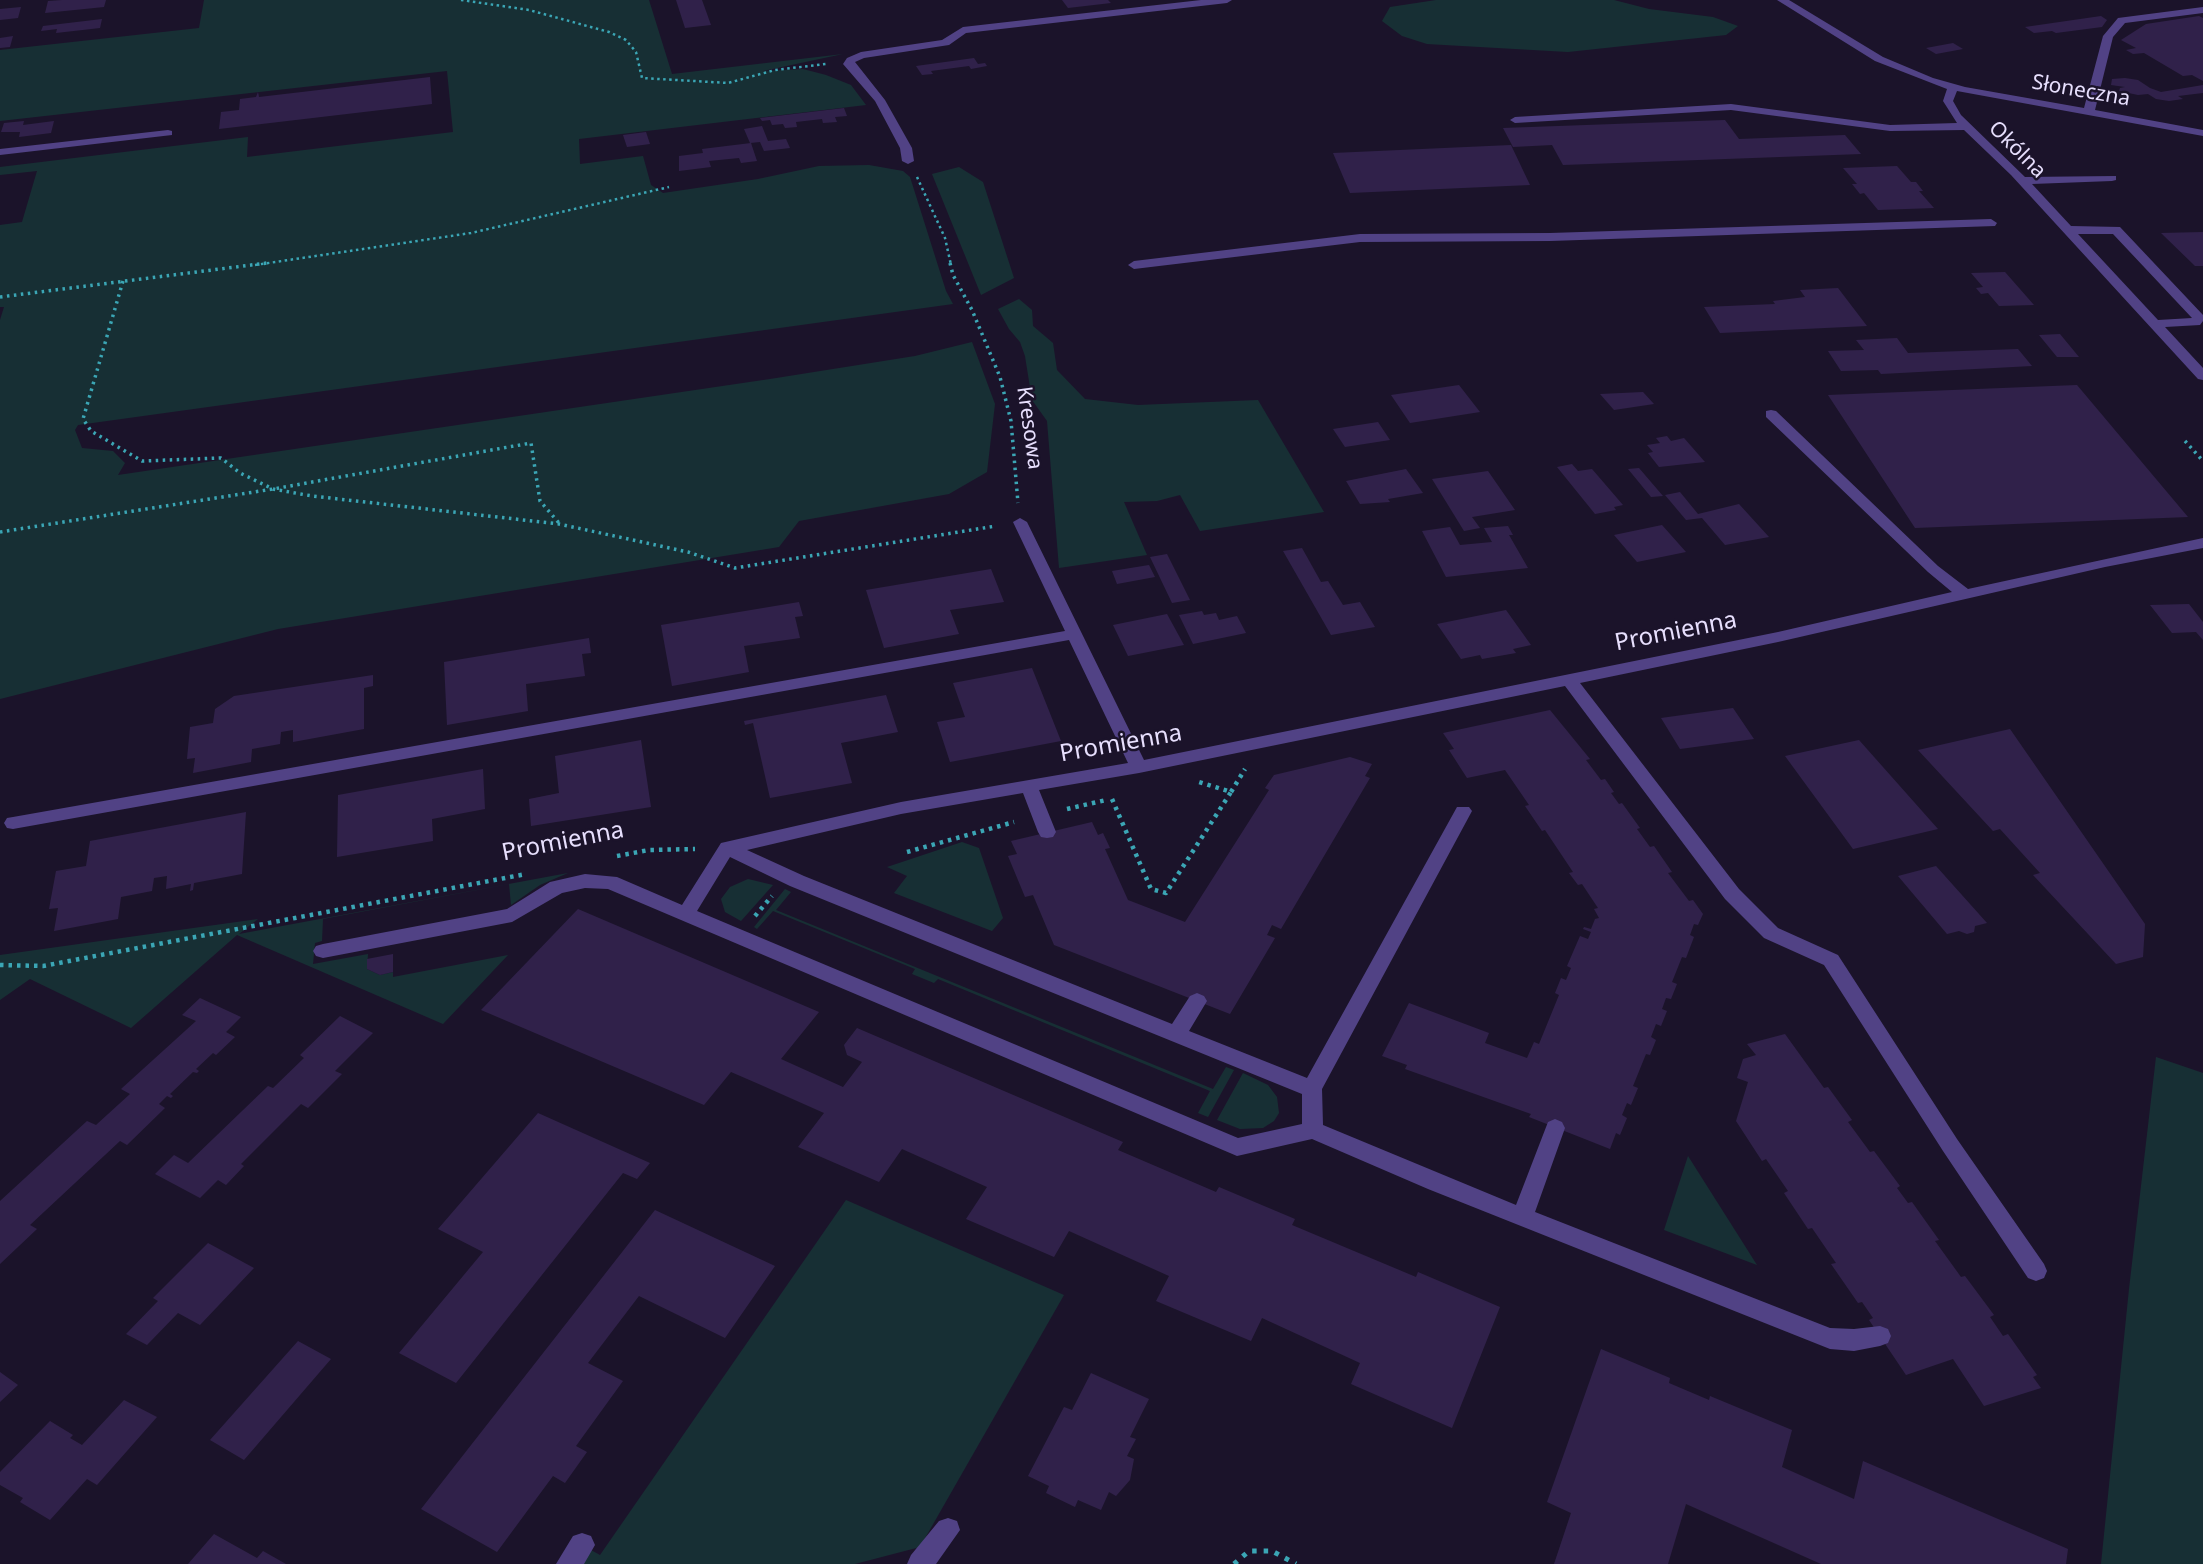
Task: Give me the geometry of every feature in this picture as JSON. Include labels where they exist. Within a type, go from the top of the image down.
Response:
[{"type":"street","points":[[908,161],[906,148],[880,100],[848,64],[861,55],[945,43],[963,30],[1227,0]]},
{"type":"street","points":[[1782,0],[1885,63],[1952,87]]},
{"type":"street","points":[[2089,112],[2108,36],[2122,20],[2203,10]]},
{"type":"street","name":"Słoneczna","points":[[1952,87],[2203,133]]},
{"type":"street","name":"Okólna","points":[[1952,87],[1948,104],[1966,126],[2022,181],[2203,376]]},
{"type":"street","points":[[1515,120],[1731,107],[1890,128],[1932,129],[1966,126]]},
{"type":"street","points":[[0,152],[169,133]]},
{"type":"street","points":[[2022,181],[2112,178]]},
{"type":"street","points":[[1134,265],[1360,239],[1550,237],[1991,223]]},
{"type":"street","points":[[2068,230],[2116,229],[2199,318],[2195,323],[2155,324]]},
{"type":"street","points":[[1771,414],[1933,569],[1966,595]]},
{"type":"street","points":[[1020,522],[1139,767]]},
{"type":"street","name":"Promienna","points":[[727,848],[901,808],[1139,767],[1778,637],[2105,562],[2203,543]]},
{"type":"street","points":[[13,823],[1074,634]]},
{"type":"street","points":[[1569,678],[1732,894],[1771,933],[1831,960],[1950,1145],[2036,1271]]},
{"type":"street","points":[[1028,785],[1043,824]]},
{"type":"street","points":[[1313,1130],[1312,1089],[1463,811]]},
{"type":"street","points":[[686,913],[727,848],[797,881],[1312,1089]]},
{"type":"street","points":[[323,951],[512,915],[557,887],[585,881],[618,885],[1237,1147],[1313,1130],[1522,1217],[1830,1338],[1854,1340],[1880,1336]]},
{"type":"street","points":[[1177,1034],[1197,1001]]},
{"type":"street","points":[[1522,1217],[1555,1128]]},
{"type":"street","points":[[920,1564],[948,1530]]},
{"type":"path","points":[[461,0],[530,10],[608,32],[626,40],[636,52],[642,78],[728,83],[775,70],[848,64]]},
{"type":"path","name":"Kresowa","points":[[908,161],[931,204],[945,238],[953,275],[972,310],[1000,377],[1011,421],[1020,522]]},
{"type":"path","points":[[0,297],[471,233],[669,187]]},
{"type":"path","points":[[122,281],[83,419],[91,431],[142,461],[222,458],[240,473],[273,489],[312,496],[559,524],[688,552],[735,568],[1020,522]]},
{"type":"path","points":[[2185,441],[2203,461]]},
{"type":"path","points":[[0,532],[273,489],[531,443],[540,500],[559,524]]},
{"type":"path","points":[[1112,799],[1151,889],[1167,893],[1252,758]]},
{"type":"path","points":[[1192,780],[1231,792]]},
{"type":"path","points":[[907,852],[1043,824],[1125,796]]},
{"type":"path","name":"Promienna","points":[[608,858],[649,850],[727,848]]},
{"type":"path","name":"Promienna","points":[[0,965],[43,965],[528,873]]},
{"type":"path","points":[[1234,1564],[1250,1551],[1272,1550],[1296,1564]]},
{"type":"green space","points":[[204,0],[649,0],[672,74],[843,54],[763,71],[803,69],[826,75],[851,85],[866,105],[579,139],[580,164],[643,156],[651,185],[663,193],[758,179],[819,166],[869,165],[903,171],[910,177],[946,291],[953,304],[78,425],[75,430],[82,448],[113,451],[125,463],[118,475],[770,379],[915,356],[972,342],[995,404],[987,472],[949,494],[799,521],[779,547],[278,629],[0,699],[0,320],[4,307],[0,307],[0,225],[22,222],[37,171],[0,175],[0,167],[248,137],[247,157],[453,132],[447,71],[0,121],[0,50],[199,28]]},
{"type":"green space","points":[[1436,0],[1614,0],[1649,9],[1713,17],[1738,26],[1726,35],[1568,52],[1427,44],[1402,36],[1382,21],[1390,7]]},
{"type":"green space","points":[[959,167],[983,182],[1014,278],[981,295],[932,174]]},
{"type":"green space","points":[[1019,299],[1032,310],[1033,326],[1053,343],[1057,370],[1085,399],[1138,405],[1258,400],[1324,512],[1200,531],[1180,495],[1157,501],[1124,502],[1147,555],[1059,568],[1047,421],[1032,400],[1020,342],[998,309]]},
{"type":"green space","points":[[962,842],[979,848],[1003,918],[992,931],[894,893],[907,876],[887,867]]},
{"type":"green space","points":[[568,873],[540,885],[511,905],[509,884],[323,919],[322,941],[315,943],[313,964],[368,954],[367,969],[380,975],[393,972],[393,977],[508,955],[443,1024],[237,935],[131,1028],[30,979],[0,1000],[0,955],[258,919],[239,934]]},
{"type":"green space","points":[[748,879],[773,885],[741,921],[725,912],[721,899],[730,887]]},
{"type":"green space","points":[[785,889],[791,892],[776,910],[1213,1089],[1226,1067],[1234,1070],[1208,1117],[1198,1113],[1210,1091],[938,979],[934,983],[912,974],[915,969],[773,911],[757,929],[754,927]]},
{"type":"green space","points":[[2156,1057],[2203,1073],[2203,1564],[2101,1564],[2129,1289]]},
{"type":"green space","points":[[1243,1073],[1268,1085],[1277,1097],[1279,1113],[1274,1121],[1263,1128],[1240,1129],[1217,1120]]},
{"type":"green space","points":[[1688,1156],[1757,1265],[1664,1230]]},
{"type":"green space","points":[[846,1200],[1064,1295],[920,1547],[855,1564],[582,1564],[591,1550],[600,1555]]},
{"type":"building","points":[[106,0],[104,7],[45,13],[48,1]]},
{"type":"building","points":[[676,0],[702,0],[711,25],[685,28]]},
{"type":"building","points":[[1062,0],[1108,0],[1111,3],[1068,8]]},
{"type":"building","points":[[21,7],[18,18],[0,20],[0,9]]},
{"type":"building","points":[[2101,16],[2107,20],[2102,27],[2034,33],[2025,27]]},
{"type":"building","points":[[2199,16],[2203,18],[2203,81],[2192,75],[2183,76],[2144,53],[2133,54],[2126,50],[2136,48],[2121,40],[2146,24]]},
{"type":"building","points":[[102,19],[100,28],[56,33],[57,29],[41,31],[43,26]]},
{"type":"building","points":[[13,36],[10,47],[0,48],[0,38]]},
{"type":"building","points":[[1953,43],[1963,49],[1936,54],[1926,48]]},
{"type":"building","points":[[974,58],[978,64],[985,63],[987,66],[931,71],[933,74],[922,75],[916,66]]},
{"type":"building","points":[[430,77],[432,104],[219,129],[221,112],[239,110],[240,99],[256,97],[258,92],[259,97]]},
{"type":"building","points":[[2112,79],[2138,80],[2161,92],[2203,85],[2203,93],[2178,96],[2183,99],[2169,101],[2156,99],[2148,94],[2119,91],[2125,87],[2111,85]]},
{"type":"building","points":[[844,108],[847,116],[835,117],[837,122],[823,123],[822,119],[796,122],[797,127],[772,125],[770,120],[762,121],[760,118]]},
{"type":"building","points":[[1725,120],[1739,139],[1845,135],[1861,154],[1563,165],[1552,145],[1513,147],[1503,128]]},
{"type":"building","points":[[24,121],[23,125],[54,121],[51,133],[19,137],[20,132],[1,132],[4,123]]},
{"type":"building","points":[[762,126],[768,141],[786,139],[790,148],[764,151],[760,142],[750,143],[744,129]]},
{"type":"building","points":[[646,132],[650,144],[627,147],[623,135]]},
{"type":"building","points":[[751,143],[757,161],[741,163],[739,158],[709,161],[711,167],[679,171],[679,156],[703,153],[702,149]]},
{"type":"building","points":[[1511,145],[1530,185],[1350,193],[1333,153]]},
{"type":"building","points":[[1897,166],[1911,182],[1916,182],[1923,191],[1919,191],[1934,208],[1878,210],[1864,193],[1860,194],[1852,184],[1857,184],[1843,168]]},
{"type":"building","points":[[2203,232],[2203,266],[2195,266],[2161,233]]},
{"type":"building","points":[[2005,272],[2034,305],[1999,306],[1988,293],[1981,294],[1976,288],[1983,287],[1971,273]]},
{"type":"building","points":[[1838,288],[1867,326],[1720,333],[1704,307],[1775,304],[1773,301],[1805,297],[1800,290]]},
{"type":"building","points":[[2060,334],[2079,357],[2057,357],[2039,335]]},
{"type":"building","points":[[1897,338],[1908,353],[2018,349],[2032,366],[1881,374],[1878,370],[1841,371],[1828,351],[1864,350],[1856,340]]},
{"type":"building","points":[[1459,385],[1480,412],[1410,423],[1391,395]]},
{"type":"building","points":[[2077,385],[2188,517],[1915,528],[1828,395]]},
{"type":"building","points":[[1643,392],[1654,404],[1614,410],[1600,394]]},
{"type":"building","points":[[1378,422],[1390,440],[1345,447],[1333,429]]},
{"type":"building","points":[[1667,436],[1671,441],[1684,438],[1705,462],[1659,467],[1648,453],[1653,452],[1647,445],[1660,443],[1656,438]]},
{"type":"building","points":[[1572,464],[1578,471],[1592,469],[1623,505],[1614,507],[1616,510],[1595,514],[1557,467]]},
{"type":"building","points":[[1639,468],[1663,496],[1651,497],[1628,469]]},
{"type":"building","points":[[1406,469],[1423,493],[1388,499],[1390,502],[1360,504],[1346,481]]},
{"type":"building","points":[[1488,471],[1515,510],[1472,517],[1480,528],[1464,531],[1432,479]]},
{"type":"building","points":[[1680,492],[1698,514],[1739,504],[1769,537],[1725,545],[1702,518],[1686,520],[1665,495]]},
{"type":"building","points":[[1662,525],[1686,552],[1637,562],[1614,535]]},
{"type":"building","points":[[1508,526],[1513,535],[1509,535],[1528,568],[1446,577],[1422,531],[1450,527],[1460,545],[1492,542],[1484,528]]},
{"type":"building","points":[[1302,548],[1321,582],[1328,581],[1343,605],[1360,602],[1375,627],[1331,635],[1283,551]]},
{"type":"building","points":[[1167,554],[1190,600],[1172,603],[1150,557]]},
{"type":"building","points":[[1149,565],[1155,577],[1117,584],[1112,571]]},
{"type":"building","points":[[991,569],[1004,602],[950,610],[959,634],[884,648],[866,590]]},
{"type":"building","points":[[799,602],[803,616],[795,617],[800,638],[744,646],[749,672],[672,686],[661,625]]},
{"type":"building","points":[[2189,604],[2203,622],[2203,640],[2196,632],[2172,633],[2150,605]]},
{"type":"building","points":[[1506,610],[1531,645],[1513,649],[1516,653],[1482,659],[1480,655],[1461,659],[1437,624]]},
{"type":"building","points":[[1202,611],[1204,615],[1216,613],[1219,620],[1237,616],[1246,633],[1193,644],[1179,615]]},
{"type":"building","points":[[1167,614],[1184,645],[1128,656],[1113,625]]},
{"type":"building","points":[[589,638],[591,653],[582,654],[585,676],[526,684],[528,711],[447,725],[444,662]]},
{"type":"building","points":[[1032,668],[1061,741],[950,762],[937,722],[965,717],[953,683]]},
{"type":"building","points":[[373,675],[373,686],[364,688],[364,729],[293,742],[293,730],[281,732],[280,744],[252,749],[251,762],[193,773],[195,758],[187,759],[190,727],[213,723],[215,709],[234,696]]},
{"type":"building","points":[[886,695],[898,732],[841,743],[852,783],[770,798],[753,723],[745,725],[744,721]]},
{"type":"building","points":[[1733,708],[1754,739],[1680,749],[1661,718]]},
{"type":"building","points":[[1550,710],[1590,759],[1586,760],[1601,780],[1605,779],[1614,792],[1611,793],[1619,804],[1622,803],[1650,847],[1654,846],[1672,872],[1668,873],[1689,901],[1693,900],[1703,914],[1698,925],[1694,924],[1690,935],[1694,937],[1672,982],[1677,984],[1671,999],[1666,998],[1662,1009],[1667,1011],[1661,1026],[1656,1024],[1651,1037],[1656,1040],[1650,1055],[1646,1054],[1633,1086],[1638,1088],[1631,1105],[1627,1103],[1622,1115],[1627,1118],[1620,1135],[1616,1133],[1610,1149],[1529,1117],[1531,1114],[1405,1069],[1407,1065],[1382,1056],[1409,1003],[1489,1033],[1485,1043],[1527,1058],[1534,1042],[1539,1044],[1559,995],[1555,993],[1561,978],[1566,980],[1571,968],[1567,966],[1580,936],[1588,939],[1591,932],[1583,929],[1591,929],[1595,919],[1599,918],[1594,909],[1598,908],[1582,884],[1578,885],[1569,873],[1573,872],[1525,806],[1529,805],[1505,770],[1467,778],[1449,750],[1454,749],[1443,733]]},
{"type":"building","points":[[2010,729],[2145,924],[2143,957],[2116,964],[2033,875],[2040,873],[2000,829],[1993,831],[1918,750]]},
{"type":"building","points":[[641,740],[651,807],[531,826],[529,799],[559,793],[555,756]]},
{"type":"building","points":[[1859,740],[1938,829],[1853,849],[1785,756]]},
{"type":"building","points":[[1350,757],[1372,764],[1365,776],[1370,778],[1281,929],[1272,925],[1267,935],[1275,938],[1230,1014],[1054,945],[1033,895],[1025,897],[1008,856],[1017,854],[1011,841],[1092,822],[1098,835],[1103,833],[1110,848],[1105,849],[1128,900],[1185,922],[1269,790],[1265,788],[1274,775]]},
{"type":"building","points":[[483,769],[485,809],[432,819],[433,841],[337,857],[338,795]]},
{"type":"building","points":[[246,812],[242,874],[194,883],[193,890],[190,891],[191,884],[166,889],[167,876],[154,878],[152,891],[121,897],[118,919],[54,931],[58,908],[49,909],[56,871],[86,866],[90,841]]},
{"type":"building","points":[[1936,866],[1987,923],[1975,926],[1974,932],[1967,934],[1959,931],[1947,934],[1898,876]]},
{"type":"building","points":[[578,909],[819,1012],[781,1059],[843,1087],[862,1062],[847,1055],[844,1045],[857,1028],[1123,1142],[1118,1150],[1216,1192],[1219,1187],[1295,1219],[1292,1225],[1416,1277],[1418,1272],[1500,1307],[1452,1428],[1351,1384],[1360,1363],[1262,1318],[1251,1341],[1156,1301],[1169,1276],[1069,1231],[1054,1257],[966,1219],[987,1187],[902,1149],[879,1182],[798,1147],[824,1113],[731,1072],[704,1105],[481,1010]]},
{"type":"building","points":[[393,954],[393,972],[380,975],[367,969],[367,959]]},
{"type":"building","points":[[200,998],[241,1017],[226,1032],[235,1037],[196,1069],[199,1071],[193,1072],[170,1094],[173,1096],[171,1098],[167,1096],[159,1104],[165,1108],[127,1145],[120,1141],[30,1225],[37,1229],[0,1264],[0,1201],[87,1121],[96,1125],[130,1094],[121,1089],[196,1021],[182,1015]]},
{"type":"building","points":[[340,1016],[373,1033],[335,1071],[342,1074],[308,1108],[301,1104],[241,1164],[244,1166],[226,1185],[218,1180],[200,1198],[155,1174],[174,1155],[188,1163],[268,1086],[273,1088],[304,1058],[300,1055]]},
{"type":"building","points":[[1785,1034],[1824,1088],[1828,1087],[1852,1120],[1848,1122],[1900,1186],[1897,1188],[1908,1203],[1912,1202],[1961,1277],[1965,1276],[1994,1315],[1990,1317],[2003,1336],[2008,1334],[2037,1375],[2033,1377],[2041,1388],[1984,1406],[1953,1359],[1906,1375],[1869,1320],[1873,1318],[1862,1302],[1858,1303],[1831,1264],[1836,1263],[1812,1228],[1808,1229],[1784,1193],[1788,1191],[1766,1159],[1762,1161],[1736,1121],[1748,1082],[1737,1078],[1743,1059],[1756,1055],[1747,1044]]},
{"type":"building","points":[[538,1113],[650,1163],[637,1179],[623,1173],[456,1383],[399,1353],[483,1252],[438,1229]]},
{"type":"building","points":[[655,1210],[775,1266],[725,1338],[639,1296],[588,1363],[623,1381],[576,1446],[587,1452],[565,1483],[553,1476],[497,1552],[421,1509]]},
{"type":"building","points":[[208,1243],[254,1268],[200,1325],[178,1313],[147,1345],[126,1334],[158,1301],[153,1298]]},
{"type":"building","points":[[298,1341],[331,1359],[244,1460],[210,1440]]},
{"type":"building","points":[[1601,1349],[1670,1378],[1669,1383],[1709,1400],[1710,1396],[1792,1430],[1782,1467],[1854,1499],[1863,1461],[2068,1549],[2066,1564],[1821,1564],[1686,1504],[1668,1564],[1554,1564],[1571,1513],[1547,1502]]},
{"type":"building","points":[[0,1372],[18,1385],[0,1402]]},
{"type":"building","points":[[1091,1373],[1149,1399],[1130,1437],[1136,1439],[1127,1456],[1134,1459],[1130,1480],[1116,1496],[1109,1492],[1101,1510],[1078,1500],[1075,1507],[1046,1493],[1049,1486],[1028,1476],[1064,1407],[1072,1410]]},
{"type":"building","points":[[124,1400],[157,1417],[97,1485],[87,1479],[50,1520],[20,1502],[23,1498],[0,1485],[0,1472],[50,1421],[73,1435],[70,1438],[82,1445]]},
{"type":"building","points":[[214,1534],[257,1558],[263,1551],[286,1564],[188,1564]]}]
